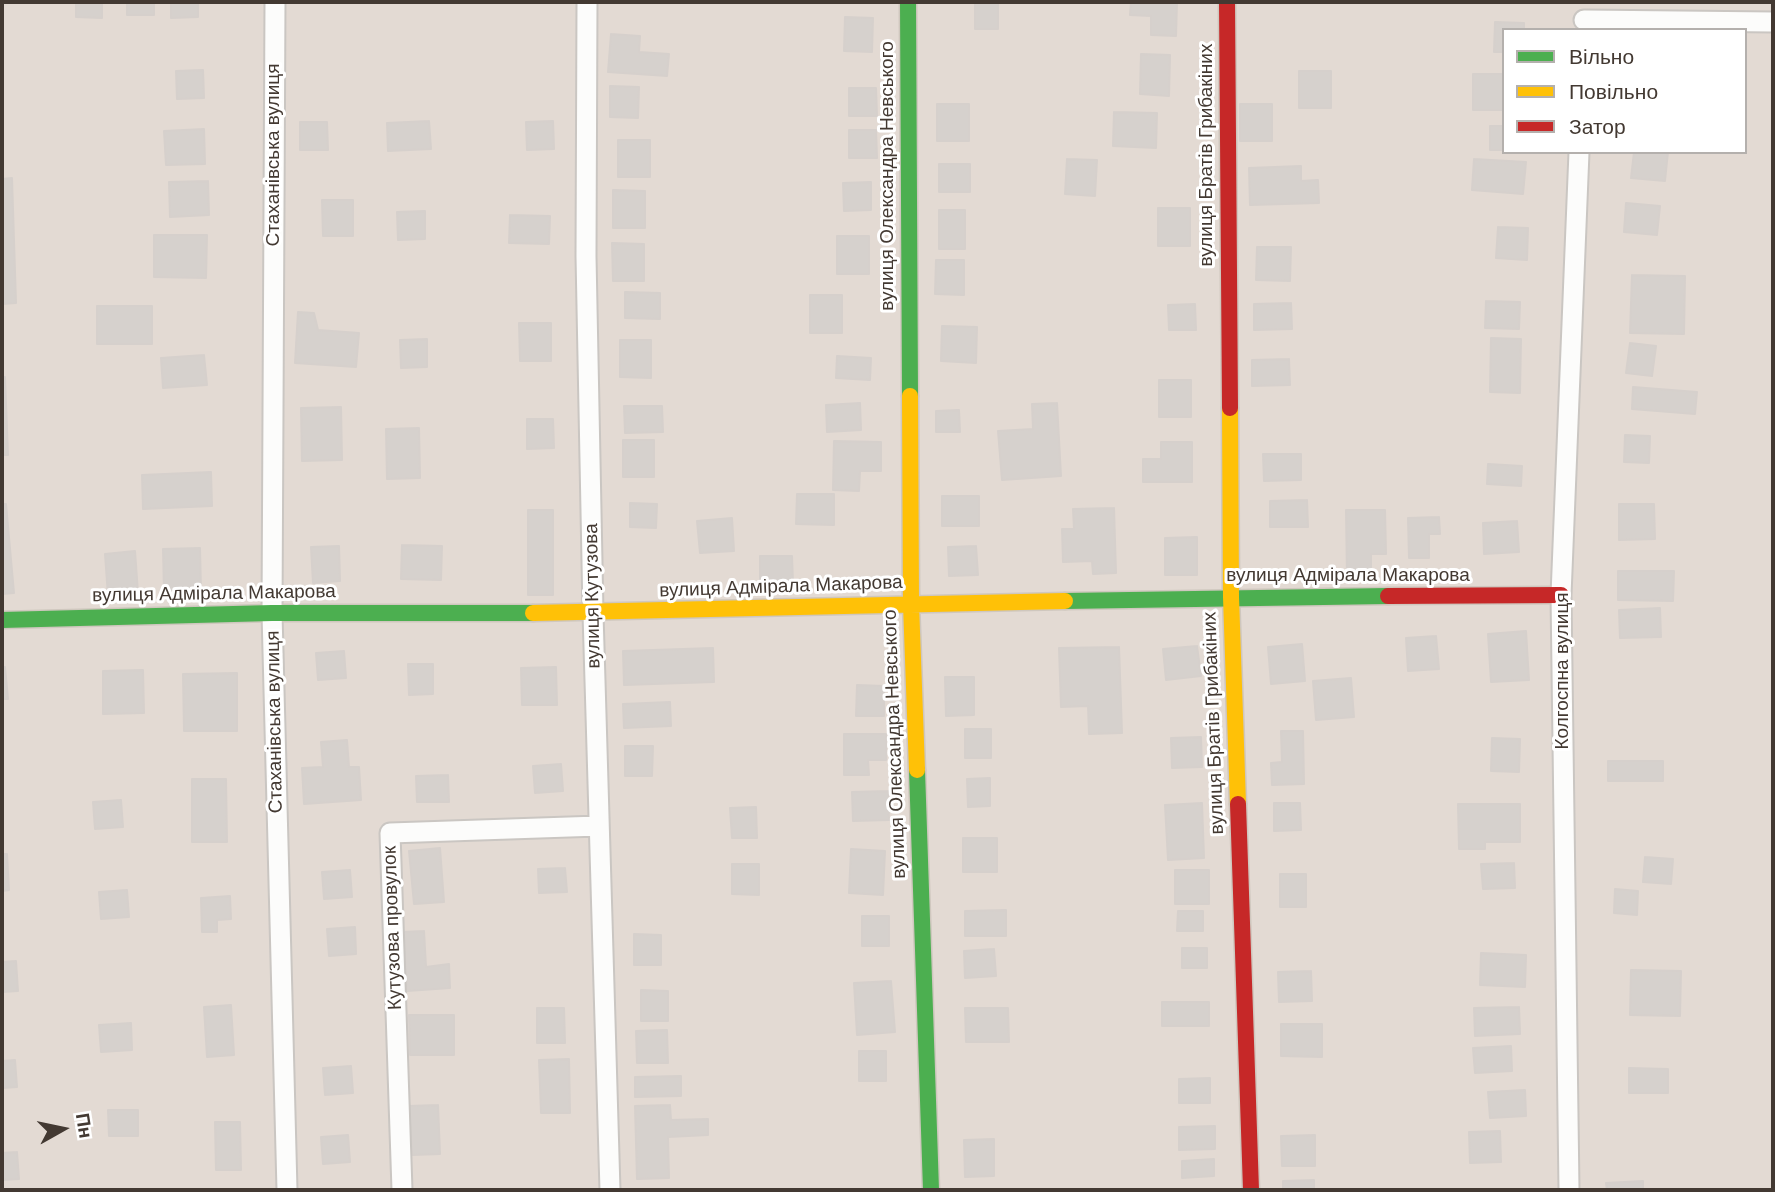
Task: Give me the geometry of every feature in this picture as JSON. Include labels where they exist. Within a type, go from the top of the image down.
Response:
[{"type":"street","name":"Стаханівська вулиця","points":[[275,2],[272,614],[287,1190]]},
{"type":"street","name":"вулиця Кутузова","points":[[587,2],[586,256],[593,613],[610,1190]]},
{"type":"street","name":"вулиця Олександра Невського","points":[[908,2],[911,604],[931,1190]]},
{"type":"street","name":"вулиця Братів Грибакіних","points":[[1227,2],[1231,597],[1251,1190]]},
{"type":"street","points":[[1584,17],[1773,22]]},
{"type":"street","name":"Колгоспна вулиця","points":[[1569,1190],[1561,595],[1579,154]]},
{"type":"street","name":"вулиця Адмірала Макарова","points":[[2,620],[272,614],[593,613],[1231,597],[1561,595]]},
{"type":"street","name":"Кутузова провулок","points":[[402,1190],[390,833],[600,826]]},
{"type":"shaded area","points":[[2,2],[1773,2],[1771,1190],[2,1190]]},
{"type":"building","points":[[76,2],[102,2],[102,18],[76,17]]},
{"type":"building","points":[[127,2],[154,2],[154,15],[127,15]]},
{"type":"building","points":[[171,2],[198,2],[198,17],[171,18]]},
{"type":"building","points":[[975,2],[998,2],[998,29],[975,29]]},
{"type":"building","points":[[1131,2],[1177,2],[1176,36],[1151,35],[1151,16],[1130,15]]},
{"type":"building","points":[[845,17],[873,18],[872,52],[844,51]]},
{"type":"building","points":[[1495,22],[1524,23],[1524,28],[1502,28],[1502,52],[1494,52]]},
{"type":"building","points":[[611,34],[640,36],[639,52],[669,54],[667,76],[608,72]]},
{"type":"building","points":[[1141,54],[1170,55],[1169,96],[1140,94]]},
{"type":"building","points":[[203,70],[204,98],[177,99],[176,71]]},
{"type":"building","points":[[1299,71],[1331,71],[1331,108],[1299,108]]},
{"type":"building","points":[[1473,74],[1502,74],[1502,110],[1473,110]]},
{"type":"building","points":[[610,86],[639,87],[638,118],[610,117]]},
{"type":"building","points":[[849,88],[876,88],[877,116],[849,116]]},
{"type":"building","points":[[937,104],[969,104],[969,141],[937,141]]},
{"type":"building","points":[[1240,104],[1272,104],[1272,141],[1240,141]]},
{"type":"building","points":[[1114,112],[1157,113],[1156,148],[1113,146]]},
{"type":"building","points":[[429,121],[431,149],[388,151],[387,123]]},
{"type":"building","points":[[553,121],[554,149],[527,150],[526,122]]},
{"type":"building","points":[[300,122],[327,122],[328,150],[300,150]]},
{"type":"building","points":[[1490,126],[1502,126],[1502,150],[1490,150]]},
{"type":"building","points":[[204,129],[205,164],[166,165],[164,131]]},
{"type":"building","points":[[849,130],[876,130],[877,158],[849,158]]},
{"type":"building","points":[[618,140],[650,140],[650,177],[618,177]]},
{"type":"building","points":[[1634,154],[1668,154],[1665,181],[1631,178]]},
{"type":"building","points":[[1067,159],[1097,160],[1095,196],[1065,194]]},
{"type":"building","points":[[1474,159],[1526,162],[1523,194],[1472,190]]},
{"type":"building","points":[[939,164],[970,164],[970,192],[939,192]]},
{"type":"building","points":[[1301,166],[1301,181],[1318,180],[1319,203],[1250,205],[1249,168]]},
{"type":"building","points":[[12,178],[16,303],[2,304],[2,179]]},
{"type":"building","points":[[208,181],[209,215],[170,217],[169,182]]},
{"type":"building","points":[[871,182],[871,210],[844,211],[843,183]]},
{"type":"building","points":[[613,190],[645,191],[645,228],[613,228]]},
{"type":"building","points":[[322,200],[353,200],[353,236],[323,236]]},
{"type":"building","points":[[1626,203],[1660,206],[1657,235],[1624,232]]},
{"type":"building","points":[[1158,208],[1190,208],[1190,246],[1158,246]]},
{"type":"building","points":[[939,210],[965,210],[965,249],[939,249]]},
{"type":"building","points":[[425,211],[425,239],[398,240],[397,212]]},
{"type":"building","points":[[510,215],[550,216],[549,244],[509,243]]},
{"type":"building","points":[[1498,227],[1528,228],[1527,260],[1496,258]]},
{"type":"building","points":[[154,235],[207,235],[206,278],[154,277]]},
{"type":"building","points":[[837,236],[869,236],[869,274],[837,274]]},
{"type":"building","points":[[612,243],[644,244],[644,281],[613,281]]},
{"type":"building","points":[[1257,247],[1291,247],[1290,281],[1256,280]]},
{"type":"building","points":[[936,260],[964,260],[964,295],[935,294]]},
{"type":"building","points":[[1632,275],[1685,276],[1684,334],[1630,333]]},
{"type":"building","points":[[625,292],[660,293],[660,319],[625,318]]},
{"type":"building","points":[[810,295],[842,295],[842,333],[810,333]]},
{"type":"building","points":[[1486,301],[1520,302],[1519,329],[1485,328]]},
{"type":"building","points":[[1291,303],[1292,329],[1254,330],[1254,304]]},
{"type":"building","points":[[1195,304],[1196,330],[1169,330],[1168,305]]},
{"type":"building","points":[[97,306],[152,306],[152,344],[97,344]]},
{"type":"building","points":[[298,312],[314,313],[318,330],[359,333],[356,367],[295,363]]},
{"type":"building","points":[[519,323],[551,323],[551,361],[520,361]]},
{"type":"building","points":[[942,326],[977,327],[976,363],[941,361]]},
{"type":"building","points":[[1491,338],[1521,339],[1520,393],[1490,392]]},
{"type":"building","points":[[427,339],[427,367],[401,368],[400,340]]},
{"type":"building","points":[[620,340],[651,340],[651,378],[620,377]]},
{"type":"building","points":[[1630,343],[1656,346],[1652,376],[1626,373]]},
{"type":"building","points":[[204,355],[207,385],[163,388],[161,358]]},
{"type":"building","points":[[837,356],[871,358],[870,380],[836,378]]},
{"type":"building","points":[[1289,359],[1290,385],[1252,386],[1252,360]]},
{"type":"building","points":[[2,377],[5,377],[8,455],[2,455]]},
{"type":"building","points":[[1159,380],[1191,380],[1191,417],[1159,417]]},
{"type":"building","points":[[1633,387],[1697,392],[1695,414],[1632,409]]},
{"type":"building","points":[[860,403],[861,430],[827,432],[826,405]]},
{"type":"building","points":[[1057,403],[1061,476],[1002,480],[998,431],[1033,429],[1032,404]]},
{"type":"building","points":[[624,406],[662,406],[663,432],[625,433]]},
{"type":"building","points":[[341,407],[342,460],[302,461],[301,408]]},
{"type":"building","points":[[959,410],[960,432],[936,432],[936,411]]},
{"type":"building","points":[[527,419],[553,419],[554,448],[527,449]]},
{"type":"building","points":[[419,428],[420,478],[387,479],[386,429]]},
{"type":"building","points":[[1625,435],[1650,436],[1649,463],[1624,462]]},
{"type":"building","points":[[623,440],[654,440],[654,477],[623,477]]},
{"type":"building","points":[[834,441],[881,442],[881,471],[860,471],[859,491],[833,490]]},
{"type":"building","points":[[1161,442],[1192,442],[1192,482],[1143,482],[1143,459],[1161,459]]},
{"type":"building","points":[[1263,454],[1301,454],[1301,480],[1264,481]]},
{"type":"building","points":[[1488,464],[1522,466],[1521,486],[1487,484]]},
{"type":"building","points":[[211,472],[212,506],[143,509],[142,475]]},
{"type":"building","points":[[797,494],[834,494],[834,525],[796,524]]},
{"type":"building","points":[[942,496],[979,496],[979,526],[942,526]]},
{"type":"building","points":[[1307,500],[1308,527],[1270,527],[1270,501]]},
{"type":"building","points":[[630,503],[657,504],[656,528],[630,527]]},
{"type":"building","points":[[2,504],[6,504],[14,593],[2,594]]},
{"type":"building","points":[[1619,504],[1654,504],[1655,539],[1619,540]]},
{"type":"building","points":[[1114,508],[1116,573],[1093,574],[1092,561],[1063,562],[1062,529],[1074,529],[1073,509]]},
{"type":"building","points":[[528,510],[553,510],[553,595],[528,595]]},
{"type":"building","points":[[1346,510],[1385,510],[1386,554],[1371,554],[1371,577],[1347,577]]},
{"type":"building","points":[[1439,517],[1440,534],[1429,534],[1429,558],[1409,558],[1408,518]]},
{"type":"building","points":[[732,518],[734,551],[700,553],[697,521]]},
{"type":"building","points":[[1517,521],[1519,552],[1484,554],[1483,523]]},
{"type":"building","points":[[1197,537],[1197,575],[1165,575],[1165,538]]},
{"type":"building","points":[[402,545],[442,546],[441,580],[401,579]]},
{"type":"building","points":[[339,546],[340,581],[313,583],[311,547]]},
{"type":"building","points":[[976,546],[978,575],[949,576],[948,547]]},
{"type":"building","points":[[200,548],[201,591],[164,592],[163,549]]},
{"type":"building","points":[[135,551],[138,593],[108,596],[105,554]]},
{"type":"building","points":[[760,556],[792,556],[793,584],[760,585]]},
{"type":"building","points":[[1618,571],[1674,571],[1673,601],[1618,600]]},
{"type":"building","points":[[1660,608],[1661,637],[1620,638],[1619,610]]},
{"type":"building","points":[[1526,631],[1529,680],[1491,682],[1488,634]]},
{"type":"building","points":[[1436,636],[1439,669],[1408,671],[1406,638]]},
{"type":"building","points":[[1302,644],[1305,681],[1271,684],[1268,647]]},
{"type":"building","points":[[1197,646],[1201,676],[1166,680],[1163,649]]},
{"type":"building","points":[[1119,647],[1122,733],[1089,734],[1088,706],[1061,707],[1059,648]]},
{"type":"building","points":[[713,648],[714,682],[624,685],[623,651]]},
{"type":"building","points":[[344,651],[346,678],[318,680],[316,653]]},
{"type":"building","points":[[408,664],[433,664],[433,694],[409,695]]},
{"type":"building","points":[[2,667],[5,667],[8,699],[2,699]]},
{"type":"building","points":[[556,667],[557,705],[522,705],[521,668]]},
{"type":"building","points":[[143,670],[144,713],[103,714],[103,671]]},
{"type":"building","points":[[237,673],[237,731],[184,731],[183,674]]},
{"type":"building","points":[[945,677],[974,677],[974,715],[946,716]]},
{"type":"building","points":[[1351,678],[1354,717],[1316,720],[1313,681]]},
{"type":"building","points":[[857,685],[884,686],[884,716],[856,716]]},
{"type":"building","points":[[670,702],[671,726],[624,728],[623,704]]},
{"type":"building","points":[[965,729],[991,729],[991,758],[965,758]]},
{"type":"building","points":[[1281,731],[1303,731],[1304,784],[1272,785],[1271,763],[1282,762]]},
{"type":"building","points":[[844,734],[886,734],[886,760],[868,760],[869,775],[844,775]]},
{"type":"building","points":[[1201,737],[1202,767],[1172,768],[1171,738]]},
{"type":"building","points":[[1492,738],[1520,739],[1519,772],[1491,771]]},
{"type":"building","points":[[347,740],[349,767],[359,767],[361,800],[304,804],[302,768],[323,767],[321,742]]},
{"type":"building","points":[[625,746],[653,746],[652,776],[625,776]]},
{"type":"building","points":[[1608,761],[1663,761],[1663,781],[1608,781]]},
{"type":"building","points":[[561,764],[563,791],[535,793],[533,766]]},
{"type":"building","points":[[448,775],[449,802],[417,802],[416,776]]},
{"type":"building","points":[[990,778],[990,806],[968,807],[967,779]]},
{"type":"building","points":[[192,779],[226,779],[227,842],[192,842]]},
{"type":"building","points":[[888,791],[889,820],[853,821],[852,792]]},
{"type":"building","points":[[121,800],[123,827],[95,829],[93,802]]},
{"type":"building","points":[[1202,803],[1204,858],[1168,860],[1165,805]]},
{"type":"building","points":[[1274,803],[1300,803],[1301,830],[1274,831]]},
{"type":"building","points":[[1458,804],[1520,804],[1520,842],[1485,842],[1485,849],[1459,849]]},
{"type":"building","points":[[756,807],[757,838],[732,838],[730,808]]},
{"type":"building","points":[[963,838],[997,838],[997,872],[963,872]]},
{"type":"building","points":[[440,848],[444,902],[414,904],[409,851]]},
{"type":"building","points":[[851,849],[885,851],[883,895],[849,893]]},
{"type":"building","points":[[2,854],[7,854],[9,890],[2,891]]},
{"type":"building","points":[[1645,857],[1673,859],[1671,884],[1643,882]]},
{"type":"building","points":[[1514,863],[1515,888],[1483,889],[1481,864]]},
{"type":"building","points":[[732,864],[759,864],[759,895],[732,894]]},
{"type":"building","points":[[565,868],[567,892],[539,893],[538,869]]},
{"type":"building","points":[[350,870],[352,897],[324,899],[322,872]]},
{"type":"building","points":[[1175,870],[1209,870],[1209,904],[1175,904]]},
{"type":"building","points":[[1280,874],[1306,874],[1306,907],[1280,907]]},
{"type":"building","points":[[1615,889],[1638,891],[1637,915],[1614,913]]},
{"type":"building","points":[[127,890],[129,917],[101,919],[99,892]]},
{"type":"building","points":[[230,896],[231,919],[217,920],[217,932],[202,932],[201,898]]},
{"type":"building","points":[[1006,910],[1006,936],[965,936],[965,911]]},
{"type":"building","points":[[1178,911],[1203,911],[1203,931],[1177,931]]},
{"type":"building","points":[[862,916],[889,916],[889,946],[862,946]]},
{"type":"building","points":[[355,927],[356,954],[329,956],[327,929]]},
{"type":"building","points":[[424,931],[426,967],[449,964],[450,988],[407,991],[403,932]]},
{"type":"building","points":[[634,934],[661,935],[661,965],[634,965]]},
{"type":"building","points":[[1182,948],[1207,948],[1207,968],[1182,968]]},
{"type":"building","points":[[994,949],[996,976],[965,978],[964,951]]},
{"type":"building","points":[[1481,953],[1526,955],[1525,987],[1480,985]]},
{"type":"building","points":[[16,961],[18,991],[2,992],[2,962]]},
{"type":"building","points":[[1631,970],[1681,971],[1680,1016],[1630,1015]]},
{"type":"building","points":[[1311,971],[1312,1001],[1279,1002],[1278,972]]},
{"type":"building","points":[[891,981],[895,1032],[857,1035],[854,983]]},
{"type":"building","points":[[641,990],[668,991],[668,1021],[641,1021]]},
{"type":"building","points":[[1162,1002],[1209,1002],[1209,1026],[1162,1026]]},
{"type":"building","points":[[231,1005],[234,1055],[207,1057],[204,1007]]},
{"type":"building","points":[[1519,1007],[1520,1034],[1475,1036],[1474,1008]]},
{"type":"building","points":[[537,1008],[564,1008],[565,1043],[537,1043]]},
{"type":"building","points":[[965,1008],[1008,1008],[1009,1042],[966,1042]]},
{"type":"building","points":[[409,1015],[454,1015],[454,1055],[410,1055]]},
{"type":"building","points":[[131,1023],[132,1050],[101,1052],[99,1025]]},
{"type":"building","points":[[1281,1024],[1322,1024],[1322,1057],[1281,1056]]},
{"type":"building","points":[[667,1030],[668,1063],[637,1063],[636,1031]]},
{"type":"building","points":[[1511,1046],[1512,1071],[1475,1073],[1473,1048]]},
{"type":"building","points":[[859,1051],[886,1051],[886,1081],[859,1081]]},
{"type":"building","points":[[569,1059],[570,1113],[541,1113],[539,1060]]},
{"type":"building","points":[[15,1060],[17,1087],[2,1088],[2,1061]]},
{"type":"building","points":[[351,1066],[353,1093],[325,1095],[323,1068]]},
{"type":"building","points":[[1629,1068],[1668,1069],[1668,1093],[1629,1093]]},
{"type":"building","points":[[681,1076],[681,1096],[635,1097],[635,1077]]},
{"type":"building","points":[[1210,1078],[1210,1103],[1179,1103],[1179,1079]]},
{"type":"building","points":[[1525,1090],[1526,1116],[1490,1118],[1488,1092]]},
{"type":"building","points":[[438,1105],[440,1154],[412,1155],[409,1106]]},
{"type":"building","points":[[670,1105],[671,1120],[708,1119],[708,1135],[668,1137],[669,1178],[637,1179],[635,1106]]},
{"type":"building","points":[[108,1110],[138,1110],[138,1136],[109,1136]]},
{"type":"building","points":[[215,1122],[240,1122],[241,1170],[216,1170]]},
{"type":"building","points":[[1215,1126],[1215,1149],[1179,1150],[1179,1127]]},
{"type":"building","points":[[1500,1131],[1501,1162],[1470,1163],[1469,1132]]},
{"type":"building","points":[[348,1135],[350,1162],[323,1164],[321,1137]]},
{"type":"building","points":[[1315,1135],[1315,1166],[1282,1166],[1281,1136]]},
{"type":"building","points":[[994,1139],[994,1176],[965,1177],[964,1140]]},
{"type":"building","points":[[17,1152],[19,1179],[2,1180],[2,1153]]},
{"type":"building","points":[[1214,1159],[1214,1176],[1182,1178],[1182,1161]]},
{"type":"building","points":[[1314,1180],[1314,1190],[1283,1190],[1283,1181]]},
{"type":"building","points":[[1643,1181],[1643,1190],[1607,1190],[1606,1183]]},
{"type":"traffic: fast","points":[[908,2],[910,396]]},
{"type":"traffic: fast","points":[[1065,601],[1388,596]]},
{"type":"traffic: fast","points":[[2,620],[272,613],[533,613]]},
{"type":"traffic: fast","points":[[917,770],[931,1190]]},
{"type":"traffic: slow","points":[[910,396],[911,604],[917,770]]},
{"type":"traffic: slow","points":[[1230,408],[1231,597],[1238,804]]},
{"type":"traffic: slow","points":[[533,613],[1065,601]]},
{"type":"traffic: jam","points":[[1227,2],[1230,408]]},
{"type":"traffic: jam","points":[[1388,596],[1561,595]]},
{"type":"traffic: jam","points":[[1238,804],[1251,1190]]}]
